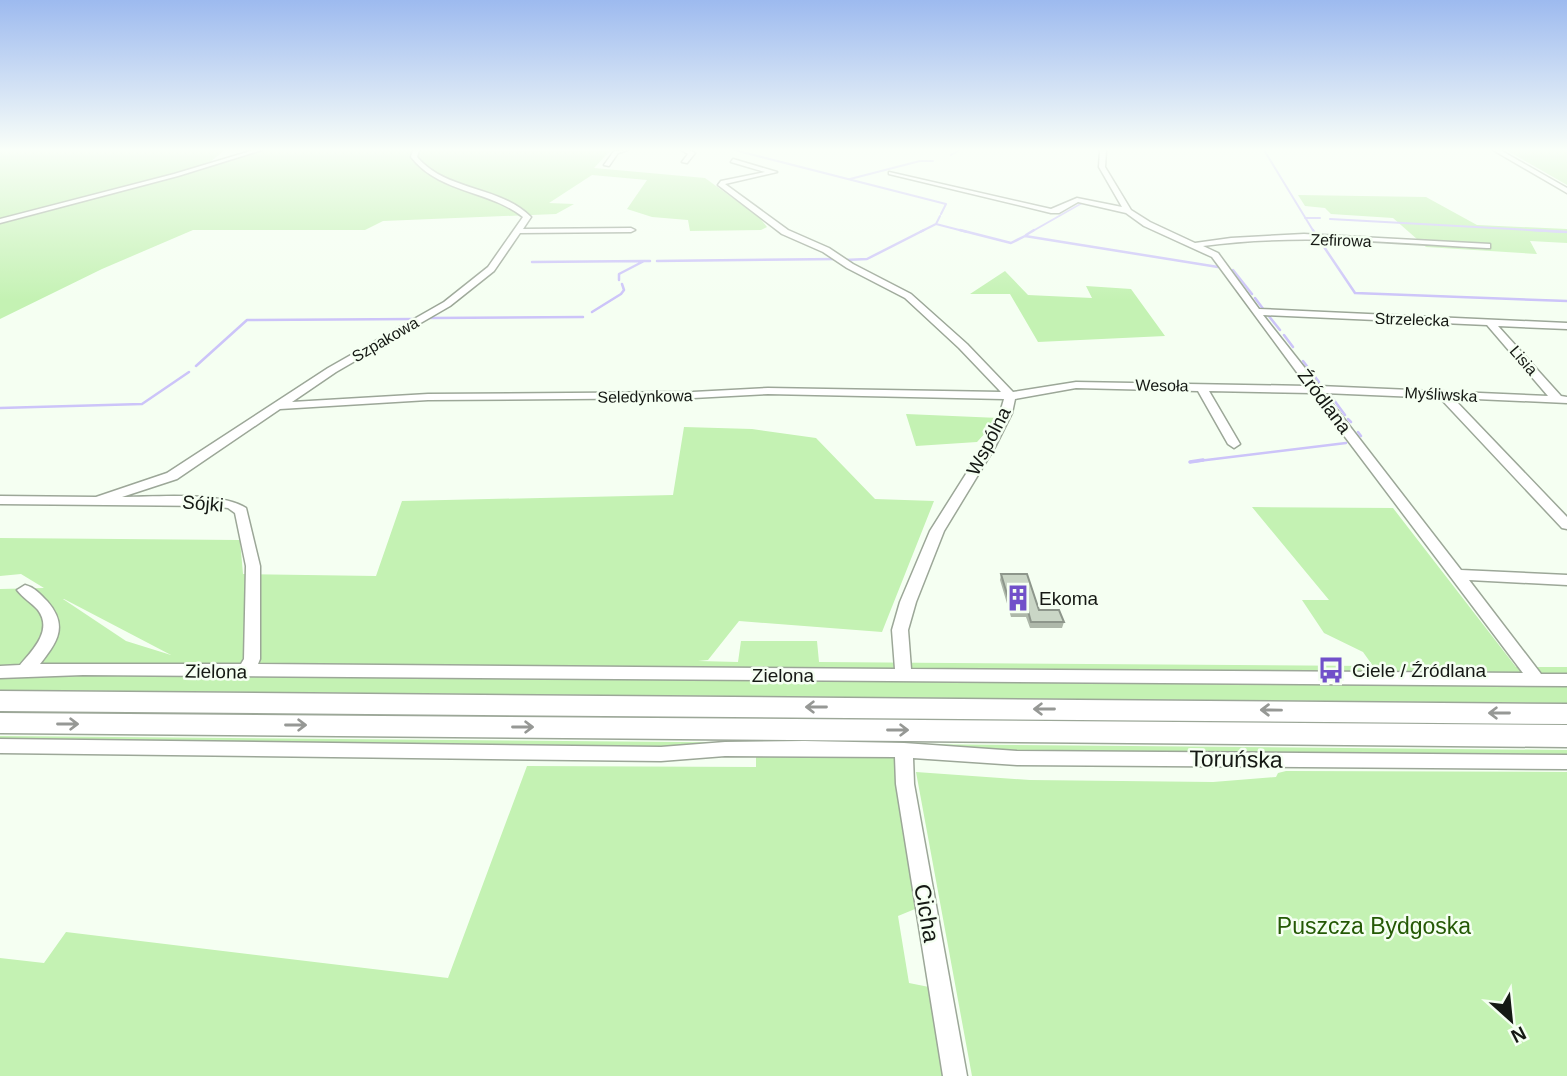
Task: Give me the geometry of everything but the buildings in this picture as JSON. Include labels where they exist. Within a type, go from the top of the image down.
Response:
[{"type":"highway","points":[[0,701],[1567,714]]},
{"type":"highway","points":[[0,723],[1567,736]]},
{"type":"street","points":[[0,221],[79,200]]},
{"type":"street","points":[[503,200],[527,217],[516,231]]},
{"type":"street","name":"Wspólna","points":[[742,200],[779,228],[826,250],[850,266],[908,296],[963,346],[1010,396],[1003,420],[989,447],[937,531],[908,602],[900,630],[904,676]]},
{"type":"street","points":[[1006,200],[1056,211],[1077,200]]},
{"type":"street","points":[[1078,200],[1128,211]]},
{"type":"street","name":"Źródlana","points":[[1122,200],[1128,211],[1147,224],[1218,258],[1256,312],[1537,680]]},
{"type":"street","points":[[516,231],[631,230]]},
{"type":"street","name":"Szpakowa","points":[[100,500],[172,476],[332,370],[447,304],[491,269],[516,231]]},
{"type":"street","name":"Zefirowa","points":[[1196,246],[1240,238],[1295,238],[1487,246]]},
{"type":"street","name":"Strzelecka","points":[[1256,312],[1567,326]]},
{"type":"street","name":"Lisia","points":[[1489,322],[1562,400]]},
{"type":"street","name":"Wesoła","points":[[1010,396],[1076,385],[1315,389]]},
{"type":"street","points":[[1201,386],[1234,444]]},
{"type":"street","name":"Myśliwska","points":[[1315,389],[1562,400]]},
{"type":"street","name":"Seledynkowa","points":[[279,406],[428,397],[693,396],[768,391],[1010,396]]},
{"type":"street","points":[[1444,395],[1567,525]]},
{"type":"street","name":"Sójki","points":[[0,500],[212,502],[232,505],[241,511],[253,566],[252,659],[246,671]]},
{"type":"street","points":[[1457,575],[1567,580]]},
{"type":"street","points":[[25,590],[51,614],[52,625],[50,636],[26,670]]},
{"type":"street","name":"Zielona","points":[[0,672],[246,671],[1567,680]]},
{"type":"street","points":[[0,746],[661,754],[725,749],[904,750]]},
{"type":"street","name":"Toruńska","points":[[904,750],[1017,758],[1567,762]]},
{"type":"street","name":"Cicha","points":[[904,750],[905,784],[956,1076]]},
{"type":"green space","points":[[0,200],[553,200],[549,203],[574,204],[556,214],[383,221],[365,230],[193,230],[102,269],[0,319]]},
{"type":"green space","points":[[633,200],[736,200],[759,217],[767,227],[761,230],[690,231],[688,220],[652,217],[627,209]]},
{"type":"green space","points":[[1301,200],[1432,200],[1477,225],[1567,229],[1567,243],[1530,241],[1537,254],[1426,247],[1393,218],[1331,214],[1325,208],[1305,206]]},
{"type":"green space","points":[[1005,271],[1028,295],[1092,298],[1086,286],[1131,289],[1165,336],[1038,342],[1010,294],[970,294]]},
{"type":"green space","points":[[906,414],[999,418],[977,442],[916,446]]},
{"type":"green space","points":[[684,427],[752,429],[816,438],[875,499],[934,501],[882,632],[739,621],[708,660],[698,661],[738,662],[741,641],[817,641],[819,662],[1373,666],[1363,652],[1324,633],[1302,600],[1329,600],[1252,507],[1393,508],[1516,667],[1567,667],[1567,703],[0,690],[0,589],[44,588],[21,574],[0,576],[0,538],[240,540],[243,574],[376,576],[402,501],[673,495]],"holes":[[[63,599],[171,655],[126,641]]]},
{"type":"green space","points":[[0,736],[1567,750],[1567,759],[1038,754],[917,748],[0,743]]},
{"type":"green space","points":[[756,757],[897,758],[915,909],[898,916],[909,983],[929,987],[945,1076],[0,1076],[0,958],[44,963],[66,932],[448,978],[527,766],[756,767]]},
{"type":"green space","name":"Puszcza Bydgoska","points":[[916,772],[1030,780],[1213,782],[1276,777],[1278,773],[1567,772],[1567,1076],[972,1076]]},
{"type":"waterway","points":[[931,200],[946,204],[941,214]]},
{"type":"waterway","points":[[1295,200],[1305,218]]},
{"type":"waterway","points":[[1031,232],[1082,203]]},
{"type":"waterway","points":[[936,224],[940,216]]},
{"type":"waterway","points":[[1305,218],[1320,218]]},
{"type":"waterway","points":[[1305,218],[1314,232]]},
{"type":"waterway","points":[[1330,219],[1565,232]]},
{"type":"waterway","points":[[924,230],[936,224]]},
{"type":"waterway","points":[[936,224],[967,232]]},
{"type":"waterway","points":[[845,260],[867,259],[924,230]]},
{"type":"waterway","points":[[920,232],[924,230]]},
{"type":"waterway","points":[[960,230],[1011,243],[1025,236],[1218,267]]},
{"type":"waterway","points":[[1026,235],[1034,230]]},
{"type":"waterway","points":[[1313,230],[1317,237]]},
{"type":"waterway","points":[[1533,230],[1567,232]]},
{"type":"waterway","points":[[1320,241],[1355,293],[1567,301]]},
{"type":"waterway","points":[[657,261],[837,259]]},
{"type":"waterway","points":[[532,262],[644,261]]},
{"type":"waterway","points":[[619,280],[619,274],[644,261]]},
{"type":"waterway","points":[[644,261],[650,261]]},
{"type":"waterway","points":[[1233,270],[1252,294]]},
{"type":"waterway","points":[[592,312],[621,294],[624,290],[622,284]]},
{"type":"waterway","points":[[1255,298],[1264,310]]},
{"type":"waterway","points":[[1268,315],[1280,330]]},
{"type":"waterway","points":[[430,318],[583,317]]},
{"type":"waterway","points":[[196,366],[247,320],[416,319]]},
{"type":"waterway","points":[[1284,335],[1293,347]]},
{"type":"waterway","points":[[1303,361],[1319,382]]},
{"type":"waterway","points":[[0,408],[142,404],[189,372]]},
{"type":"waterway","points":[[1331,396],[1345,415]]},
{"type":"waterway","points":[[1348,419],[1351,422]]},
{"type":"waterway","points":[[1358,432],[1361,436]]},
{"type":"waterway","points":[[1203,460],[1190,462],[1346,443]]},
{"type":"place","name":"Ekoma","points":[[1018,598]]},
{"type":"place","name":"Ciele / Źródlana","points":[[1331,670]]}]
